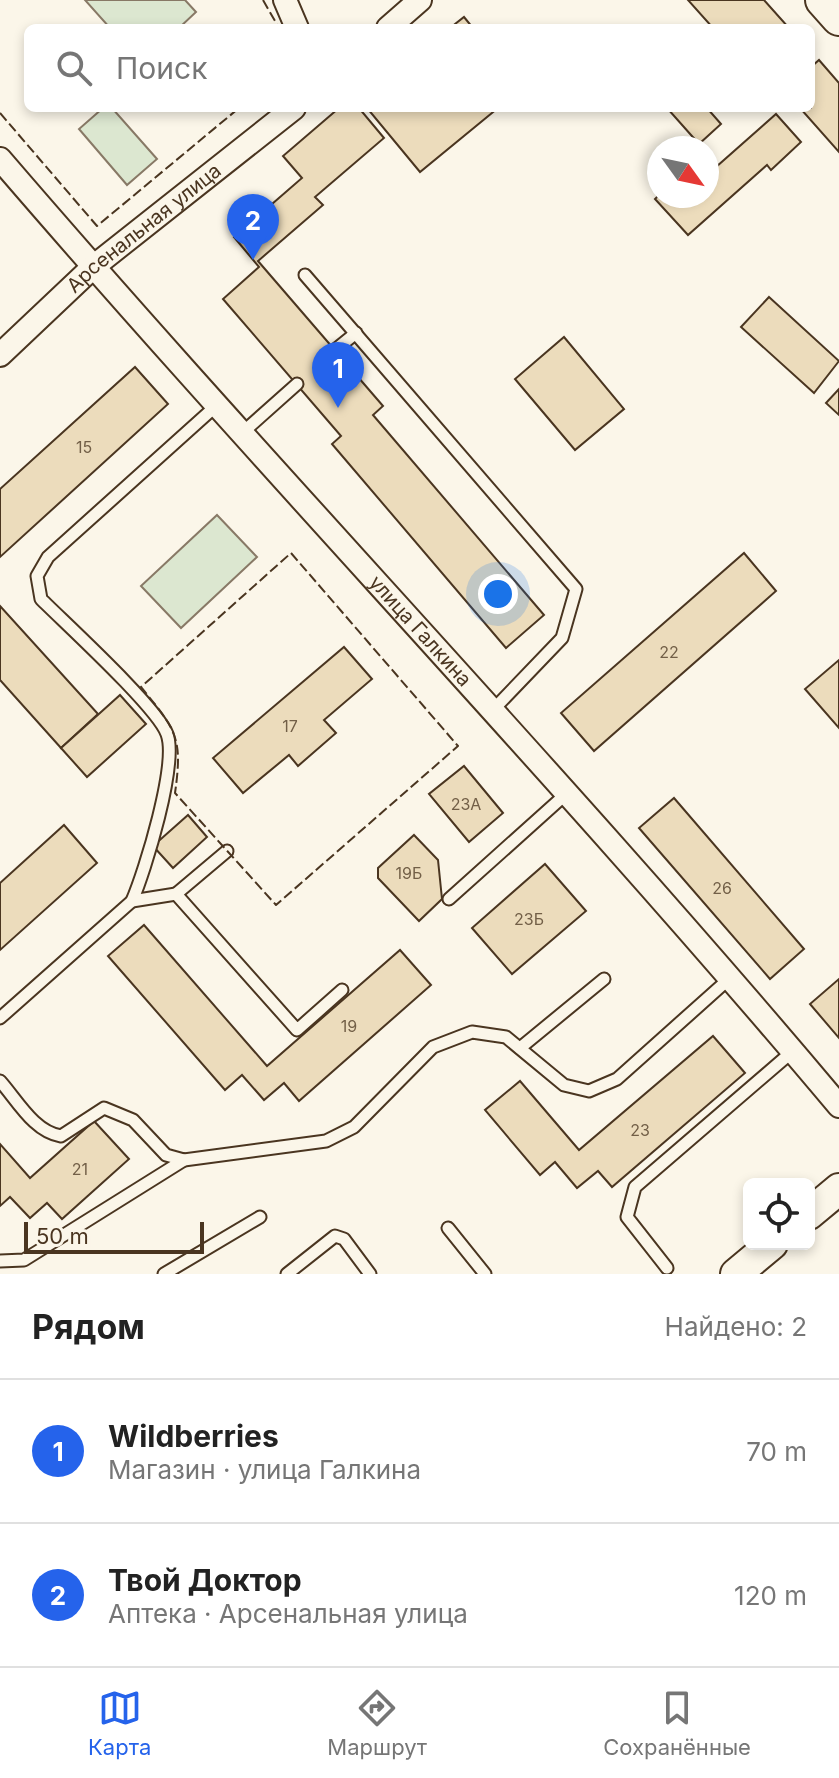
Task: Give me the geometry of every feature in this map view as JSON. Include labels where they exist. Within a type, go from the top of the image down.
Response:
[{"type":"main road","points":[[823,0],[839,18]]},
{"type":"street","points":[[393,24],[420,0]]},
{"type":"street","name":"Арсенальная улица","points":[[0,355],[93,267],[289,112]]},
{"type":"street","name":"улица Галкина","points":[[0,159],[93,267],[731,977],[839,1106]]},
{"type":"street","points":[[815,1209],[839,1189]]},
{"type":"street","points":[[736,1274],[765,1250]]},
{"type":"lane","points":[[305,275],[576,589],[562,638],[492,711]]},
{"type":"lane","points":[[335,350],[356,333]]},
{"type":"lane","points":[[242,433],[297,384]]},
{"type":"lane","points":[[0,1018],[132,901],[143,876],[170,763],[167,734],[149,710],[41,599],[37,576],[48,557],[217,405]]},
{"type":"lane","points":[[449,899],[566,794]]},
{"type":"lane","points":[[132,901],[176,894],[227,851]]},
{"type":"lane","points":[[176,894],[297,1030],[342,990]]},
{"type":"lane","points":[[0,1081],[38,1125],[50,1134],[61,1136],[104,1108],[133,1120],[166,1155],[184,1160],[326,1141],[354,1127],[433,1047],[472,1032],[506,1037],[564,1085],[589,1091],[617,1079],[731,977]]},
{"type":"lane","points":[[520,1048],[604,979]]},
{"type":"lane","points":[[667,1268],[627,1217],[635,1187],[793,1051]]},
{"type":"lane","points":[[0,1261],[24,1260],[184,1160]]},
{"type":"lane","points":[[164,1274],[260,1217]]},
{"type":"lane","points":[[448,1228],[485,1274]]},
{"type":"lane","points":[[287,1274],[335,1236],[344,1239],[370,1274]]},
{"type":"green space","points":[[85,0],[185,0],[196,12],[183,24],[106,24]]},
{"type":"green space","points":[[98,112],[116,112],[157,159],[127,185],[79,129]]},
{"type":"green space","points":[[217,515],[257,557],[181,628],[141,586]]},
{"type":"building","points":[[688,0],[764,0],[785,24],[709,24]]},
{"type":"building","points":[[464,17],[470,24],[455,24]]},
{"type":"building","points":[[819,60],[839,83],[839,152],[804,112],[815,112],[815,64]]},
{"type":"building","points":[[334,112],[362,112],[384,138],[315,197],[323,205],[258,261],[383,406],[373,415],[544,615],[506,648],[332,444],[341,436],[223,299],[259,267],[234,237],[302,178],[283,156]]},
{"type":"building","points":[[370,112],[493,112],[420,172]]},
{"type":"building","points":[[671,112],[710,112],[721,124],[708,136],[692,136]]},
{"type":"building","points":[[776,114],[801,142],[771,170],[767,165],[719,208],[719,164]]},
{"type":"building","points":[[663,208],[718,208],[688,235]]},
{"type":"building","points":[[769,297],[839,361],[814,393],[741,327]]},
{"type":"building","points":[[564,337],[624,409],[575,450],[515,379]]},
{"type":"building","points":[[135,367],[168,404],[0,557],[0,489]]},
{"type":"building","points":[[839,389],[839,415],[826,403]]},
{"type":"building","points":[[744,553],[776,591],[594,751],[561,713]]},
{"type":"building","points":[[0,606],[98,714],[61,748],[0,680]]},
{"type":"building","points":[[344,647],[372,679],[324,720],[336,733],[298,766],[289,755],[243,793],[213,758]]},
{"type":"building","points":[[839,660],[839,728],[805,689]]},
{"type":"building","points":[[120,695],[146,724],[87,777],[61,748]]},
{"type":"building","points":[[464,766],[503,813],[469,842],[429,794]]},
{"type":"building","points":[[674,798],[804,949],[770,979],[639,828]]},
{"type":"building","points":[[188,815],[207,837],[173,868],[153,846]]},
{"type":"building","points":[[64,825],[97,863],[0,950],[0,883]]},
{"type":"building","points":[[414,835],[438,860],[442,899],[419,921],[378,878],[378,868]]},
{"type":"building","points":[[545,864],[586,911],[512,974],[472,928]]},
{"type":"building","points":[[144,925],[267,1066],[400,950],[431,985],[299,1101],[284,1083],[264,1100],[242,1075],[225,1090],[108,956]]},
{"type":"building","points":[[839,979],[839,1038],[810,1004]]},
{"type":"building","points":[[713,1036],[745,1073],[612,1187],[598,1171],[577,1188],[555,1162],[540,1175],[485,1110],[520,1081],[579,1150]]},
{"type":"building","points":[[94,1121],[129,1159],[62,1219],[47,1203],[30,1218],[10,1197],[0,1206],[0,1144],[30,1178]]},
{"type":"fence","points":[[263,0],[277,24]]},
{"type":"fence","points":[[0,113],[97,226],[234,112]]},
{"type":"fence","points":[[291,553],[458,746],[276,905],[175,793],[178,759],[174,735],[141,687],[291,553]]},
{"type":"place","name":"Твой Доктор","points":[[253,260]]},
{"type":"place","name":"Wildberries","points":[[338,408]]}]
